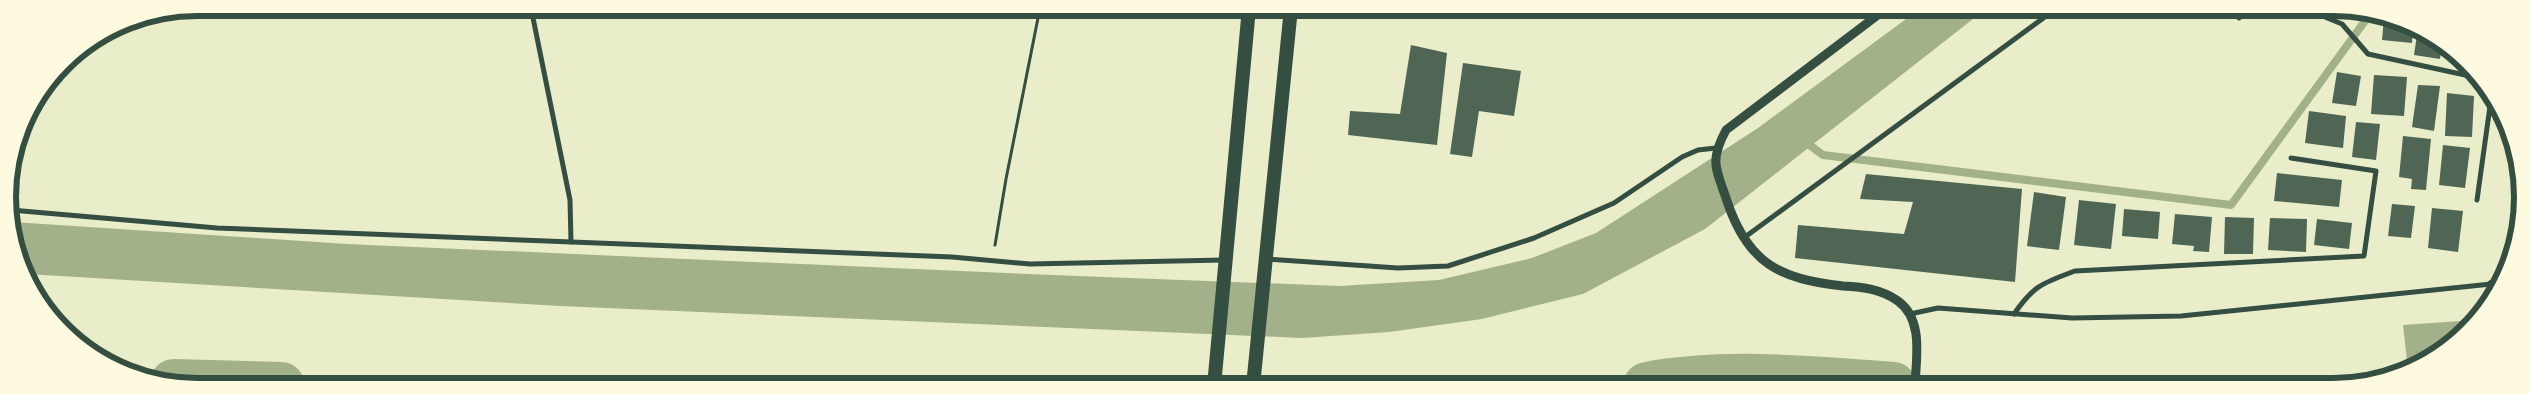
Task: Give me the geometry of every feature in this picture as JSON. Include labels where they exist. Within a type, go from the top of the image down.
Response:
[{"type":"highway","points":[[1215,378],[1248,16]]},
{"type":"highway","points":[[1254,378],[1290,16]]},
{"type":"street","points":[[533,16],[570,200],[571,242]]},
{"type":"street","points":[[1876,16],[1726,130],[1716,148],[1714,164],[1734,222],[1760,258],[1774,268],[1810,282],[1874,288],[1898,301],[1910,314],[1915,326],[1917,346],[1915,378]]},
{"type":"street","points":[[1745,237],[2046,16]]},
{"type":"street","points":[[2322,16],[2342,24],[2368,54],[2467,75]]},
{"type":"street","points":[[2477,200],[2490,107]]},
{"type":"street","points":[[1265,259],[1398,268],[1448,266],[1534,238],[1606,207],[1682,157],[1698,150],[1716,148]]},
{"type":"street","points":[[2014,314],[2026,297],[2040,284],[2075,271],[2364,256],[2376,171],[2291,158]]},
{"type":"street","points":[[17,211],[217,228],[992,260],[1030,264],[1225,264]]},
{"type":"street","points":[[2488,284],[2493,281]]},
{"type":"street","points":[[1910,314],[1938,308],[2072,318],[2181,316],[2492,284]]},
{"type":"path","points":[[992,260],[1006,178],[1038,16]]},
{"type":"shaded area","points":[[1910,16],[1977,16],[1705,229],[1583,294],[1482,319],[1389,332],[1302,338],[560,306],[34,274],[22,244],[18,222],[347,244],[1339,286],[1439,280],[1532,258],[1596,233],[1758,128]]},
{"type":"shaded area","points":[[2465,321],[2443,340],[2423,354],[2407,362],[2403,325]]},
{"type":"building","points":[[2384,23],[2412,35],[2412,43],[2382,40]]},
{"type":"building","points":[[2417,37],[2441,53],[2440,59],[2414,55]]},
{"type":"building","points":[[1411,45],[1447,53],[1437,145],[1348,135],[1350,111],[1400,114]]},
{"type":"building","points":[[1463,63],[1521,71],[1514,116],[1479,111],[1472,157],[1450,154]]},
{"type":"building","points":[[2337,72],[2361,76],[2356,106],[2332,103]]},
{"type":"building","points":[[2374,75],[2407,77],[2404,116],[2371,114]]},
{"type":"building","points":[[2418,85],[2440,86],[2434,131],[2412,127]]},
{"type":"building","points":[[2447,93],[2474,96],[2472,137],[2445,136]]},
{"type":"building","points":[[2309,111],[2346,116],[2343,148],[2305,143]]},
{"type":"building","points":[[2356,122],[2380,124],[2376,160],[2352,157]]},
{"type":"building","points":[[2403,136],[2431,139],[2426,190],[2411,189],[2412,179],[2399,177]]},
{"type":"building","points":[[2443,145],[2470,148],[2465,188],[2439,185]]},
{"type":"building","points":[[2277,173],[2342,180],[2339,207],[2274,201]]},
{"type":"building","points":[[1866,174],[2022,189],[2015,282],[1795,258],[1798,225],[1904,234],[1913,202],[1860,199]]},
{"type":"building","points":[[2034,192],[2066,197],[2059,250],[2027,246]]},
{"type":"building","points":[[2079,200],[2116,204],[2111,249],[2074,245]]},
{"type":"building","points":[[2392,204],[2415,206],[2411,238],[2388,236]]},
{"type":"building","points":[[2432,208],[2463,211],[2458,252],[2428,248]]},
{"type":"building","points":[[2124,209],[2160,212],[2158,239],[2122,236]]},
{"type":"building","points":[[2175,214],[2212,217],[2209,252],[2193,251],[2194,246],[2172,244]]},
{"type":"building","points":[[2225,217],[2254,218],[2253,254],[2224,254]]},
{"type":"building","points":[[2270,218],[2307,219],[2306,252],[2268,250]]},
{"type":"building","points":[[2317,219],[2352,223],[2349,249],[2314,245]]},
{"type":"waterway","points":[[1804,141],[1823,155],[2231,205],[2366,20]]},
{"type":"waterway","points":[[1738,378],[1770,378]]}]
